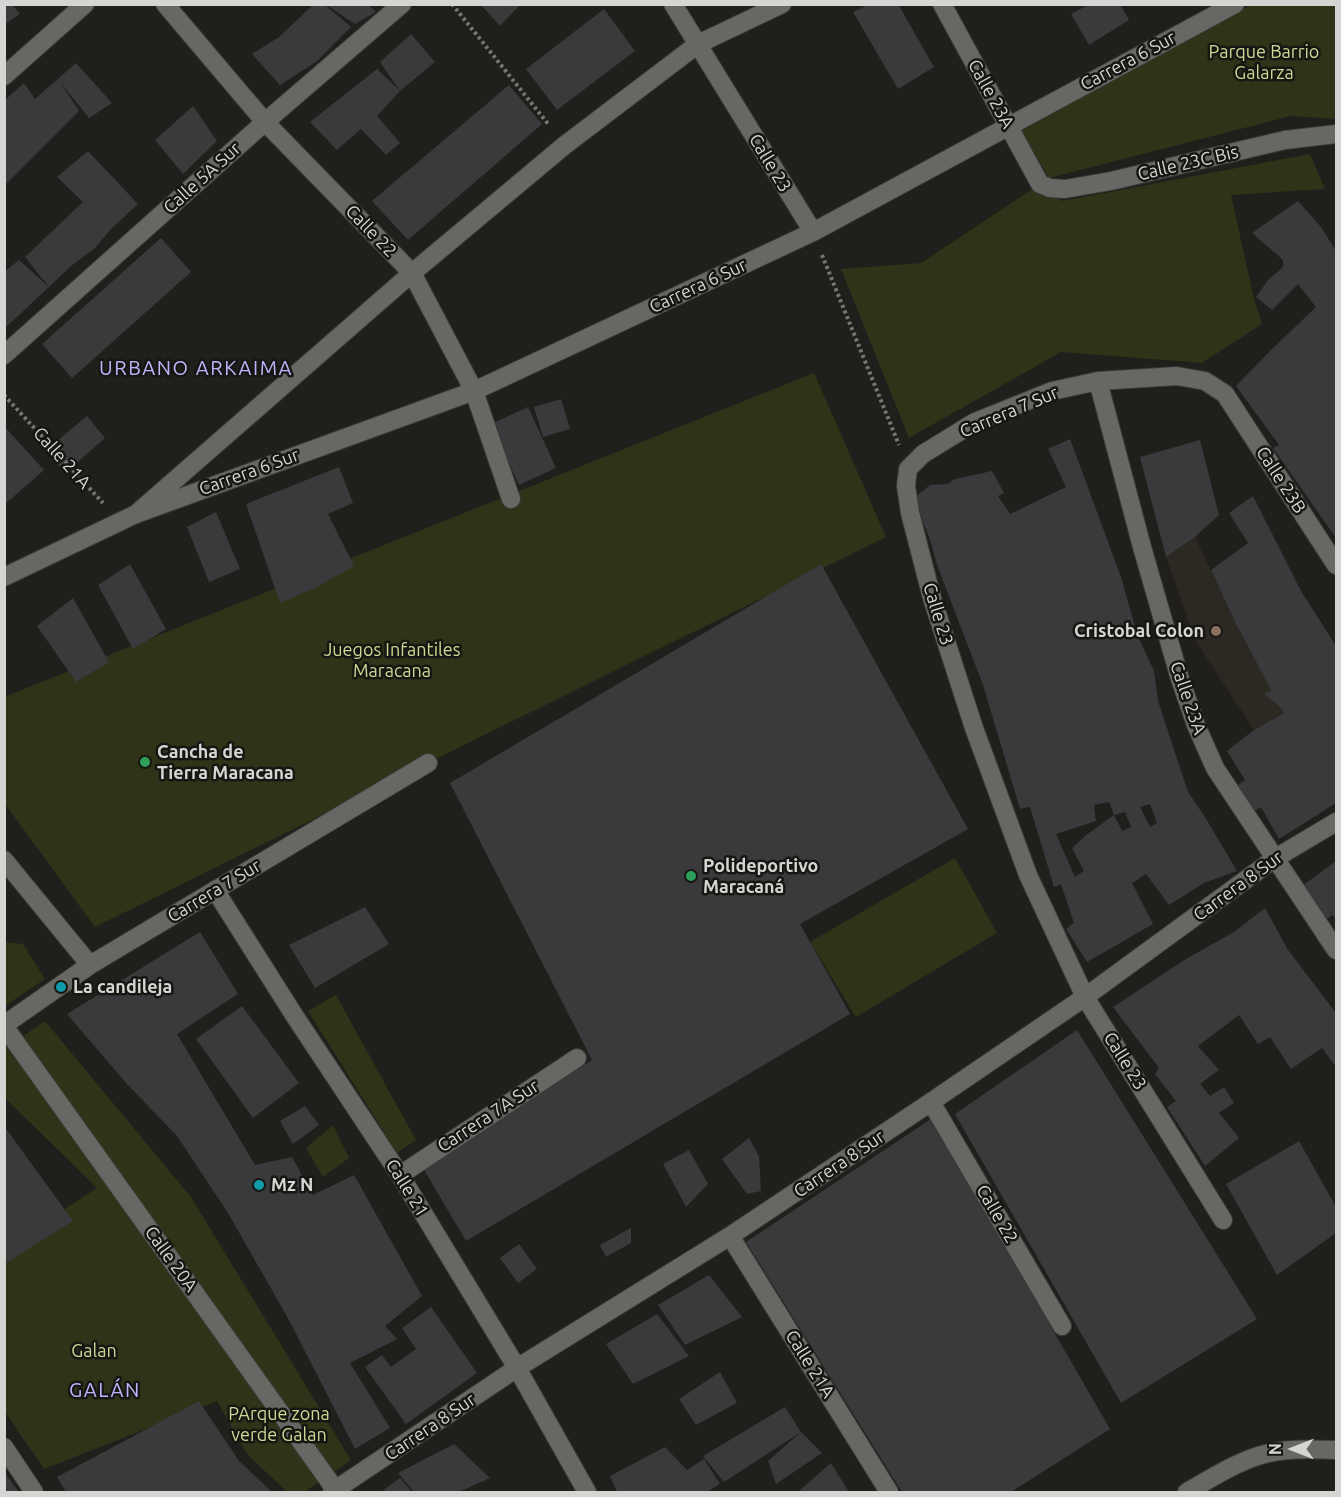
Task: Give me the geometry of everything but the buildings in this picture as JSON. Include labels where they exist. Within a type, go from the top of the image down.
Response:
[{"type":"street","points":[[4,76],[85,4]]},
{"type":"street","name":"Calle 22","points":[[165,4],[266,122],[412,273],[474,391],[511,499]]},
{"type":"street","name":"Calle 5A Sur","points":[[4,355],[402,4]]},
{"type":"street","name":"Calle 23","points":[[673,4],[813,232]]},
{"type":"street","name":"Carrera 6 Sur","points":[[128,518],[412,273],[565,145],[698,44],[782,4]]},
{"type":"street","name":"Calle 23A","points":[[942,4],[1040,184]]},
{"type":"street","name":"Carrera 6 Sur","points":[[4,577],[128,518],[474,391],[813,232],[1210,10],[1235,4]]},
{"type":"street","name":"Calle 23C Bis","points":[[1040,184],[1050,188],[1065,189],[1111,182],[1285,140],[1336,134]]},
{"type":"street","name":"Carrera 7 Sur","points":[[908,469],[923,454],[975,422],[1052,391],[1098,381],[1177,376],[1205,381],[1225,394]]},
{"type":"street","name":"Calle 23A","points":[[1098,381],[1142,547],[1180,679],[1196,725],[1215,768],[1336,950]]},
{"type":"street","name":"Calle 23B","points":[[1225,394],[1336,565]]},
{"type":"street","name":"Calle 23","points":[[908,469],[906,486],[932,598],[974,728],[1028,875],[1085,997],[1222,1220]]},
{"type":"street","name":"Carrera 7 Sur","points":[[4,1025],[90,965],[428,763]]},
{"type":"street","name":"Carrera 8 Sur","points":[[335,1492],[517,1368],[730,1236],[931,1102],[1085,997],[1274,859],[1336,822]]},
{"type":"street","points":[[8,870],[90,965]]},
{"type":"street","name":"Calle 21","points":[[215,890],[294,1016],[400,1175],[517,1368],[587,1492]]},
{"type":"street","name":"Calle 20A","points":[[4,1025],[335,1492]]},
{"type":"street","name":"Carrera 7A Sur","points":[[400,1175],[577,1058]]},
{"type":"street","name":"Calle 22","points":[[931,1102],[1062,1326]]},
{"type":"street","name":"Calle 21A","points":[[730,1236],[889,1492]]},
{"type":"street","points":[[4,1447],[34,1492]]},
{"type":"street","points":[[1187,1492],[1259,1456],[1302,1449],[1336,1450]]},
{"type":"path","points":[[452,4],[565,145]]},
{"type":"path","points":[[813,232],[908,469]]},
{"type":"path","name":"Calle 21A","points":[[4,395],[128,518]]},
{"type":"shaded area","name":"Cristobal Colon","points":[[1195,537],[1235,622],[1271,690],[1265,694],[1284,713],[1254,730],[1195,640],[1166,557]]},
{"type":"green space","name":"Parque Barrio Galarza","points":[[1250,5],[1336,5],[1336,119],[1291,116],[1049,178],[1021,131]]},
{"type":"green space","points":[[1310,154],[1325,189],[1231,195],[1254,299],[1262,324],[1202,363],[1061,352],[909,438],[841,269],[921,263],[1034,188],[1063,201]]},
{"type":"green space","name":"Juegos Infantiles Maracana","points":[[814,373],[886,537],[95,927],[5,804],[4,697]]},
{"type":"green space","points":[[955,858],[997,933],[856,1017],[810,942]]},
{"type":"green space","points":[[4,942],[23,944],[45,979],[5,1006]]},
{"type":"green space","points":[[336,995],[416,1140],[397,1153],[308,1011]]},
{"type":"green space","points":[[45,1021],[191,1197],[351,1460],[305,1492],[287,1492],[247,1454],[217,1401],[44,1469],[5,1412],[5,1248],[97,1188],[5,1098],[4,1049]]},
{"type":"green space","points":[[333,1125],[349,1158],[323,1177],[306,1148]]},
{"type":"place","name":"Cristobal Colon","points":[[1216,631]]},
{"type":"place","name":"Cancha de Tierra Maracana","points":[[145,762]]},
{"type":"place","name":"Polideportivo Maracaná","points":[[691,876]]},
{"type":"place","name":"La candileja","points":[[61,987]]},
{"type":"place","name":"Mz N","points":[[259,1185]]},
{"type":"district","name":"URBANO ARKAIMA","points":[[196,368]]},
{"type":"district","name":"GALÁN","points":[[105,1390]]},
{"type":"park label","name":"Galan","points":[[94,1351]]},
{"type":"park label","name":"PArque zona verde Galan","points":[[279,1424]]}]
